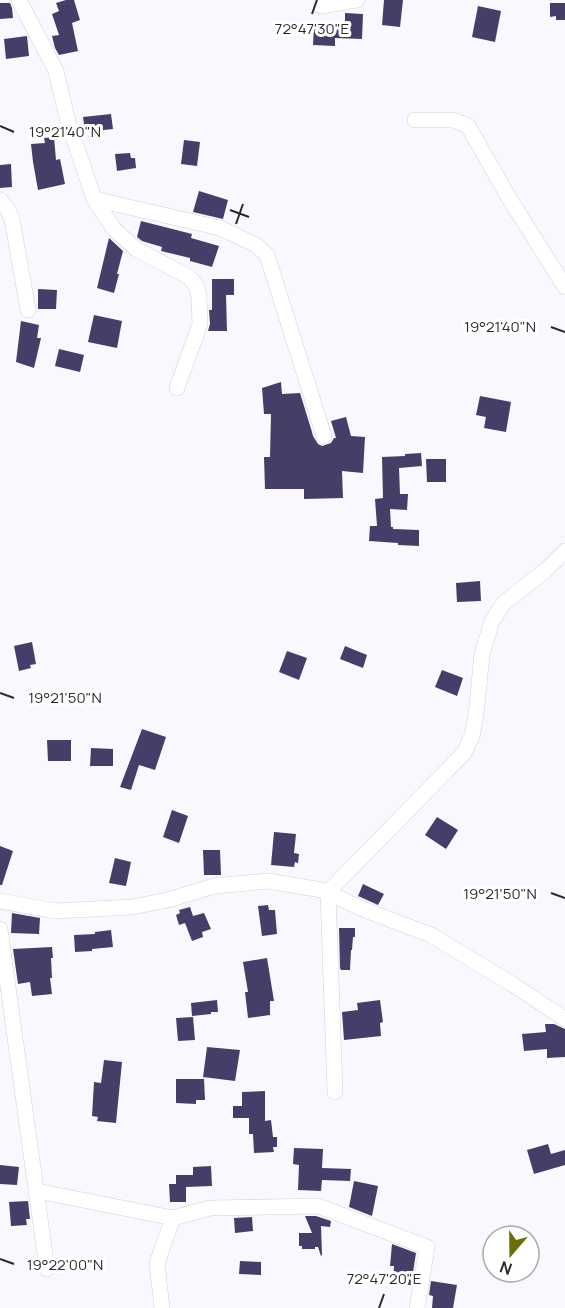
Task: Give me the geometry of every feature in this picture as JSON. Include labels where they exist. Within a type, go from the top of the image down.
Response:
[{"type":"street","points":[[20,0],[56,71],[68,122],[94,200],[114,229],[136,249],[189,277],[197,287],[200,324],[177,388]]},
{"type":"street","points":[[321,6],[357,0]]},
{"type":"street","points":[[415,120],[453,120],[468,126],[509,198],[565,287]]},
{"type":"street","points":[[0,200],[12,219],[28,310]]},
{"type":"street","points":[[94,200],[220,228],[256,245],[267,255],[324,436]]},
{"type":"street","points":[[335,1092],[328,892],[464,753],[472,736],[482,654],[492,621],[504,603],[546,570],[565,551]]},
{"type":"street","points":[[0,901],[55,911],[132,907],[168,900],[214,886],[268,881],[322,890],[364,910],[431,935],[565,1019]]},
{"type":"street","points":[[0,929],[47,1269]]},
{"type":"street","points":[[37,1191],[173,1218],[210,1208],[318,1206],[427,1247],[417,1308]]},
{"type":"street","points":[[162,1308],[157,1263],[173,1218]]},
{"type":"building","points":[[74,0],[80,20],[72,23],[78,51],[59,55],[52,36],[59,35],[52,14],[59,11],[56,3]]},
{"type":"building","points":[[384,0],[403,0],[400,27],[382,25]]},
{"type":"building","points":[[0,3],[10,3],[13,18],[0,19]]},
{"type":"building","points":[[550,3],[565,3],[565,20],[556,20],[556,16],[550,17]]},
{"type":"building","points":[[478,6],[501,11],[495,42],[472,37]]},
{"type":"building","points":[[345,13],[363,14],[362,39],[335,38],[335,46],[313,45],[314,25],[345,26]]},
{"type":"building","points":[[27,36],[29,56],[6,59],[4,39]]},
{"type":"building","points":[[111,114],[113,129],[85,132],[83,117]]},
{"type":"building","points":[[54,137],[56,160],[60,159],[65,184],[38,190],[31,144],[45,143],[44,138]]},
{"type":"building","points":[[184,140],[200,142],[197,166],[181,164]]},
{"type":"building","points":[[130,153],[131,158],[135,158],[136,168],[117,171],[115,154]]},
{"type":"building","points":[[11,164],[12,187],[0,188],[0,165]]},
{"type":"building","points":[[199,191],[228,200],[223,219],[193,212]]},
{"type":"building","points":[[141,221],[192,234],[191,238],[219,246],[212,267],[190,261],[190,258],[161,251],[162,247],[142,241],[137,237]]},
{"type":"building","points":[[109,238],[123,251],[114,293],[97,288]]},
{"type":"building","points":[[212,279],[234,279],[234,295],[226,295],[227,331],[208,331],[209,310],[212,310]]},
{"type":"building","points":[[38,289],[57,290],[56,309],[38,309]]},
{"type":"building","points":[[94,315],[122,321],[117,348],[88,342]]},
{"type":"building","points":[[21,321],[39,325],[37,338],[41,338],[34,368],[16,362]]},
{"type":"building","points":[[59,349],[84,355],[80,372],[55,366]]},
{"type":"building","points":[[281,382],[282,394],[300,393],[313,436],[318,444],[322,446],[331,443],[336,438],[331,421],[346,417],[351,436],[365,437],[363,473],[342,471],[343,498],[304,499],[304,489],[265,489],[264,457],[270,457],[271,414],[264,414],[262,388]]},
{"type":"building","points":[[480,396],[511,402],[506,432],[484,428],[486,417],[476,415]]},
{"type":"building","points":[[421,453],[422,466],[399,468],[400,494],[408,494],[407,510],[390,509],[391,527],[419,530],[419,546],[369,541],[370,526],[377,526],[375,499],[383,498],[382,457]]},
{"type":"building","points":[[426,459],[446,459],[446,482],[427,482]]},
{"type":"building","points":[[480,581],[481,601],[457,602],[456,583]]},
{"type":"building","points":[[32,642],[36,664],[19,671],[14,646]]},
{"type":"building","points":[[345,646],[367,655],[363,668],[340,659]]},
{"type":"building","points":[[287,651],[307,658],[299,680],[279,672]]},
{"type":"building","points":[[442,670],[463,678],[457,696],[435,687]]},
{"type":"building","points":[[142,729],[166,737],[155,770],[139,765],[131,790],[120,787]]},
{"type":"building","points":[[47,740],[71,740],[71,761],[48,761]]},
{"type":"building","points":[[91,748],[113,749],[113,766],[90,766]]},
{"type":"building","points":[[172,810],[188,816],[179,843],[163,837]]},
{"type":"building","points":[[437,817],[458,830],[446,849],[425,835]]},
{"type":"building","points":[[274,832],[296,834],[294,853],[299,854],[298,863],[295,862],[294,867],[271,865]]},
{"type":"building","points":[[0,846],[13,851],[2,885],[0,885]]},
{"type":"building","points":[[203,850],[220,850],[221,875],[204,875]]},
{"type":"building","points":[[115,858],[131,862],[126,886],[109,883]]},
{"type":"building","points":[[363,884],[384,894],[378,905],[358,896]]},
{"type":"building","points":[[268,905],[269,910],[275,910],[277,934],[262,936],[258,906]]},
{"type":"building","points":[[190,907],[193,916],[204,913],[211,929],[202,932],[203,937],[192,941],[185,923],[179,925],[176,915],[180,913],[179,910]]},
{"type":"building","points":[[12,913],[40,918],[39,934],[11,933]]},
{"type":"building","points":[[339,928],[355,928],[350,970],[340,968]]},
{"type":"building","points":[[111,930],[113,947],[75,952],[74,935],[95,934],[95,932]]},
{"type":"building","points":[[52,947],[52,978],[50,978],[52,994],[32,996],[30,982],[18,984],[13,949]]},
{"type":"building","points":[[267,958],[274,1001],[270,1001],[270,1015],[248,1018],[245,992],[248,992],[243,962]]},
{"type":"building","points":[[217,1000],[218,1012],[192,1016],[191,1003]]},
{"type":"building","points":[[380,1000],[383,1022],[380,1023],[381,1036],[344,1040],[342,1012],[358,1010],[357,1003]]},
{"type":"building","points":[[193,1017],[195,1040],[178,1041],[176,1018]]},
{"type":"building","points":[[545,1024],[554,1024],[565,1029],[565,1057],[547,1058],[547,1049],[524,1051],[522,1034],[546,1032]]},
{"type":"building","points":[[207,1047],[240,1050],[235,1081],[203,1077]]},
{"type":"building","points":[[104,1060],[122,1062],[116,1123],[97,1121],[98,1117],[92,1116],[94,1082],[101,1083]]},
{"type":"building","points":[[176,1079],[204,1079],[205,1100],[196,1100],[196,1104],[176,1103]]},
{"type":"building","points":[[265,1091],[265,1121],[271,1120],[273,1137],[277,1137],[277,1147],[273,1147],[274,1152],[254,1153],[253,1134],[249,1134],[249,1118],[233,1118],[233,1106],[242,1106],[242,1092]]},
{"type":"building","points":[[548,1144],[551,1154],[565,1150],[565,1165],[534,1174],[527,1150]]},
{"type":"building","points":[[294,1148],[323,1149],[322,1168],[351,1169],[350,1181],[322,1180],[321,1191],[298,1190],[299,1165],[293,1164]]},
{"type":"building","points":[[0,1165],[19,1167],[17,1185],[0,1184]]},
{"type":"building","points":[[211,1166],[212,1186],[186,1187],[186,1202],[170,1202],[169,1184],[176,1184],[176,1175],[193,1175],[193,1167]]},
{"type":"building","points":[[354,1181],[378,1186],[372,1216],[349,1207]]},
{"type":"building","points":[[28,1201],[30,1219],[26,1219],[27,1225],[11,1226],[9,1202]]},
{"type":"building","points":[[305,1216],[316,1216],[331,1221],[330,1227],[321,1226],[321,1256],[318,1247],[302,1249],[302,1246],[299,1246],[299,1233],[312,1233]]},
{"type":"building","points":[[252,1217],[253,1231],[235,1233],[234,1218]]},
{"type":"building","points":[[392,1244],[416,1253],[411,1285],[393,1284],[394,1266],[390,1266]]},
{"type":"building","points":[[240,1261],[261,1262],[261,1275],[239,1274]]},
{"type":"building","points":[[431,1281],[457,1285],[453,1308],[432,1308],[433,1296],[429,1295]]}]
